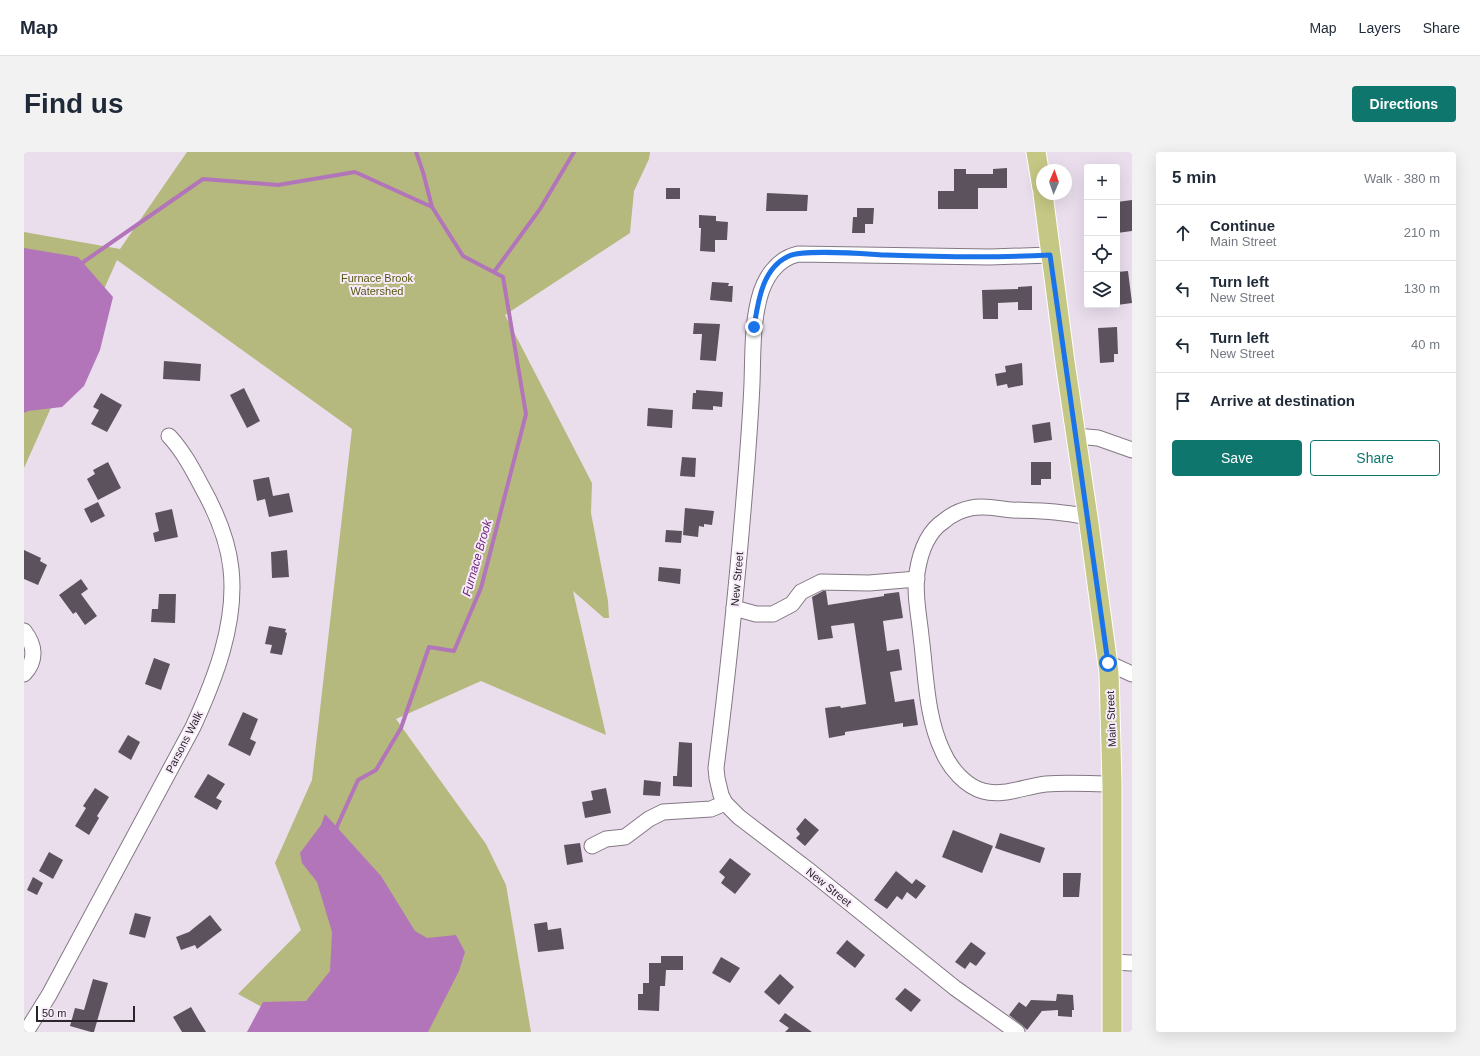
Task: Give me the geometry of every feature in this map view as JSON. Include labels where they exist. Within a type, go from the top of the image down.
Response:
[{"type":"main road","points":[[1036,152],[1038,164]]},
{"type":"main road","name":"Main Street","points":[[1044,200],[1050,255],[1108,663],[1111,710],[1112,962],[1114,1031]]},
{"type":"street","name":"New Street","points":[[1017,1032],[955,988],[793,858],[746,824],[725,803],[718,787],[716,768],[725,704],[734,608],[747,453],[754,327],[762,290],[766,281],[776,266],[789,256],[798,254],[990,257],[1050,255]]},
{"type":"street","name":"Parsons Walk","points":[[26,1032],[49,995],[193,727],[208,694],[220,658],[226,633],[232,591],[228,552],[210,503],[184,455],[169,436]]},
{"type":"street","points":[[1076,436],[1098,438],[1132,450]]},
{"type":"street","points":[[1088,517],[1043,510],[970,508],[956,513],[942,521],[924,544],[917,579],[916,594],[926,684],[932,717],[942,751],[950,766],[960,776],[971,785],[983,791],[1003,793],[1046,784],[1112,784]]},
{"type":"street","points":[[734,608],[756,614],[773,614],[792,604],[801,592],[821,582],[869,583],[917,579]]},
{"type":"street","points":[[24,631],[30,640],[34,652],[30,667],[24,674]]},
{"type":"street","points":[[1108,663],[1132,674]]},
{"type":"street","points":[[592,846],[606,839],[625,837],[649,819],[662,812],[711,809],[725,803]]},
{"type":"street","points":[[1112,962],[1132,963]]},
{"type":"green space","name":"Furnace Brook Watershed","points":[[187,152],[650,152],[649,159],[634,191],[630,233],[505,315],[592,483],[591,513],[608,601],[609,618],[604,618],[573,591],[606,735],[481,681],[396,719],[486,844],[506,885],[531,1032],[247,1032],[262,1007],[238,994],[301,930],[275,863],[312,780],[352,429],[117,260],[24,468],[24,232],[120,249]]},
{"type":"shaded area","points":[[24,248],[78,257],[113,297],[100,350],[84,386],[62,407],[28,411],[24,413]]},
{"type":"shaded area","points":[[325,814],[381,876],[415,931],[427,938],[456,935],[465,952],[459,971],[428,1032],[247,1032],[263,1002],[306,1001],[330,971],[332,932],[317,882],[302,863],[300,853],[321,825]]},
{"type":"building","points":[[1007,168],[1007,188],[978,188],[978,209],[938,209],[938,191],[954,191],[954,169],[966,169],[966,174],[993,174],[993,169]]},
{"type":"building","points":[[666,188],[680,188],[680,199],[666,199]]},
{"type":"building","points":[[767,193],[808,195],[807,211],[766,211]]},
{"type":"building","points":[[1132,200],[1132,231],[1120,233],[1120,202]]},
{"type":"building","points":[[857,208],[874,208],[873,224],[865,224],[865,233],[852,233],[853,217],[857,217]]},
{"type":"building","points":[[699,215],[716,216],[716,221],[728,222],[727,240],[715,240],[715,252],[700,251],[701,228],[699,228]]},
{"type":"building","points":[[1128,271],[1132,303],[1120,305],[1120,272]]},
{"type":"building","points":[[712,282],[729,283],[728,286],[733,286],[732,302],[710,300]]},
{"type":"building","points":[[1032,286],[1032,310],[1018,310],[1018,302],[998,303],[998,319],[983,319],[982,290],[1018,289],[1018,287]]},
{"type":"building","points":[[694,323],[720,324],[716,361],[700,360],[702,334],[693,334]]},
{"type":"building","points":[[1117,327],[1118,354],[1114,354],[1114,362],[1100,363],[1098,328]]},
{"type":"building","points":[[164,361],[201,364],[200,381],[163,379]]},
{"type":"building","points":[[1022,363],[1023,385],[1008,388],[1007,384],[997,386],[995,374],[1006,372],[1005,366]]},
{"type":"building","points":[[244,388],[260,421],[247,428],[230,395]]},
{"type":"building","points":[[696,390],[723,392],[722,407],[713,406],[713,410],[692,409],[693,393],[696,393]]},
{"type":"building","points":[[101,393],[122,405],[107,432],[91,424],[99,410],[93,407]]},
{"type":"building","points":[[648,408],[673,410],[672,428],[647,426]]},
{"type":"building","points":[[1050,422],[1052,440],[1034,443],[1032,425]]},
{"type":"building","points":[[682,457],[696,458],[695,477],[680,476]]},
{"type":"building","points":[[108,462],[121,488],[98,500],[87,479],[95,474],[93,470]]},
{"type":"building","points":[[1031,462],[1051,462],[1051,479],[1041,479],[1041,485],[1031,485]]},
{"type":"building","points":[[269,477],[273,496],[289,493],[293,512],[269,517],[265,499],[257,501],[253,480]]},
{"type":"building","points":[[98,502],[105,516],[91,523],[84,509]]},
{"type":"building","points":[[685,508],[714,511],[712,525],[704,524],[704,527],[699,526],[698,537],[683,535]]},
{"type":"building","points":[[172,509],[178,537],[155,542],[153,533],[159,531],[155,513]]},
{"type":"building","points":[[666,530],[682,531],[681,543],[665,542]]},
{"type":"building","points":[[24,550],[41,558],[40,561],[47,565],[38,585],[24,579]]},
{"type":"building","points":[[287,550],[289,577],[272,578],[271,552]]},
{"type":"building","points":[[659,567],[681,569],[680,584],[658,581]]},
{"type":"building","points":[[81,579],[88,589],[81,594],[97,616],[85,625],[76,612],[73,614],[59,595]]},
{"type":"building","points":[[826,591],[828,605],[884,596],[884,594],[899,592],[903,618],[883,621],[887,651],[899,649],[902,670],[890,672],[895,702],[914,699],[918,725],[903,727],[903,723],[845,732],[845,735],[829,738],[825,708],[840,706],[841,708],[866,704],[854,623],[831,626],[833,638],[818,640],[812,597]]},
{"type":"building","points":[[159,594],[176,594],[175,623],[151,622],[152,609],[158,609]]},
{"type":"building","points":[[269,626],[286,629],[285,632],[287,633],[282,655],[270,653],[272,645],[265,644]]},
{"type":"building","points":[[154,658],[170,664],[161,690],[145,684]]},
{"type":"building","points":[[243,712],[258,719],[250,739],[256,742],[250,756],[228,745]]},
{"type":"building","points":[[128,735],[140,742],[131,760],[118,752]]},
{"type":"building","points":[[679,742],[692,743],[692,787],[673,786],[673,776],[677,776]]},
{"type":"building","points":[[208,774],[225,784],[216,798],[222,801],[217,810],[194,797]]},
{"type":"building","points":[[644,780],[661,782],[660,796],[643,795]]},
{"type":"building","points":[[95,788],[109,797],[97,816],[99,818],[89,835],[75,826],[86,808],[83,806]]},
{"type":"building","points":[[606,788],[611,813],[585,818],[582,802],[593,800],[591,791]]},
{"type":"building","points":[[805,818],[819,830],[805,846],[796,838],[800,834],[796,829]]},
{"type":"building","points":[[953,830],[993,846],[982,873],[942,857]]},
{"type":"building","points":[[1000,833],[1045,848],[1040,863],[995,848]]},
{"type":"building","points":[[580,843],[583,862],[567,865],[564,845]]},
{"type":"building","points":[[49,852],[63,860],[53,879],[39,871]]},
{"type":"building","points":[[730,858],[751,874],[735,894],[721,883],[725,877],[719,872]]},
{"type":"building","points":[[896,871],[912,884],[916,879],[926,886],[916,899],[907,892],[902,900],[897,896],[887,909],[874,900]]},
{"type":"building","points":[[1063,873],[1081,873],[1079,897],[1063,897]]},
{"type":"building","points":[[33,877],[43,883],[37,895],[27,890]]},
{"type":"building","points":[[135,913],[151,917],[145,938],[129,934]]},
{"type":"building","points":[[210,915],[222,930],[197,949],[195,945],[181,950],[176,937],[189,932]]},
{"type":"building","points":[[547,922],[548,930],[561,928],[564,949],[538,952],[534,924]]},
{"type":"building","points":[[847,940],[865,955],[855,968],[836,953]]},
{"type":"building","points":[[971,942],[986,953],[976,966],[970,962],[965,969],[955,962]]},
{"type":"building","points":[[661,956],[683,956],[683,970],[666,970],[665,986],[660,986],[659,1011],[638,1010],[638,994],[643,994],[643,983],[649,983],[649,963],[661,963]]},
{"type":"building","points":[[721,957],[740,968],[730,983],[712,973]]},
{"type":"building","points":[[780,974],[794,987],[779,1005],[764,992]]},
{"type":"building","points":[[93,979],[108,983],[94,1032],[91,1032],[70,1026],[75,1008],[84,1010]]},
{"type":"building","points":[[905,988],[921,1000],[911,1012],[895,999]]},
{"type":"building","points":[[1057,994],[1073,995],[1074,1010],[1072,1010],[1072,1017],[1058,1016],[1058,1010],[1042,1011],[1027,1030],[1009,1015],[1019,1002],[1026,1007],[1031,1000],[1056,1001]]},
{"type":"building","points":[[191,1007],[206,1032],[182,1032],[173,1017]]},
{"type":"building","points":[[785,1013],[812,1032],[785,1032],[789,1028],[779,1021]]},
{"type":"waterway","name":"Furnace Brook","points":[[335,831],[358,780],[376,770],[401,728],[429,647],[454,651],[481,588],[526,414],[503,277],[463,256],[432,207],[416,152]]},
{"type":"waterway","points":[[494,272],[540,209],[574,152]]},
{"type":"waterway","points":[[79,265],[203,179],[278,185],[355,172],[432,207]]},
{"type":"route","points":[[754,327],[759,299],[770,272],[782,260],[789,256],[798,254],[840,253],[990,257],[1050,255],[1108,663]]}]
